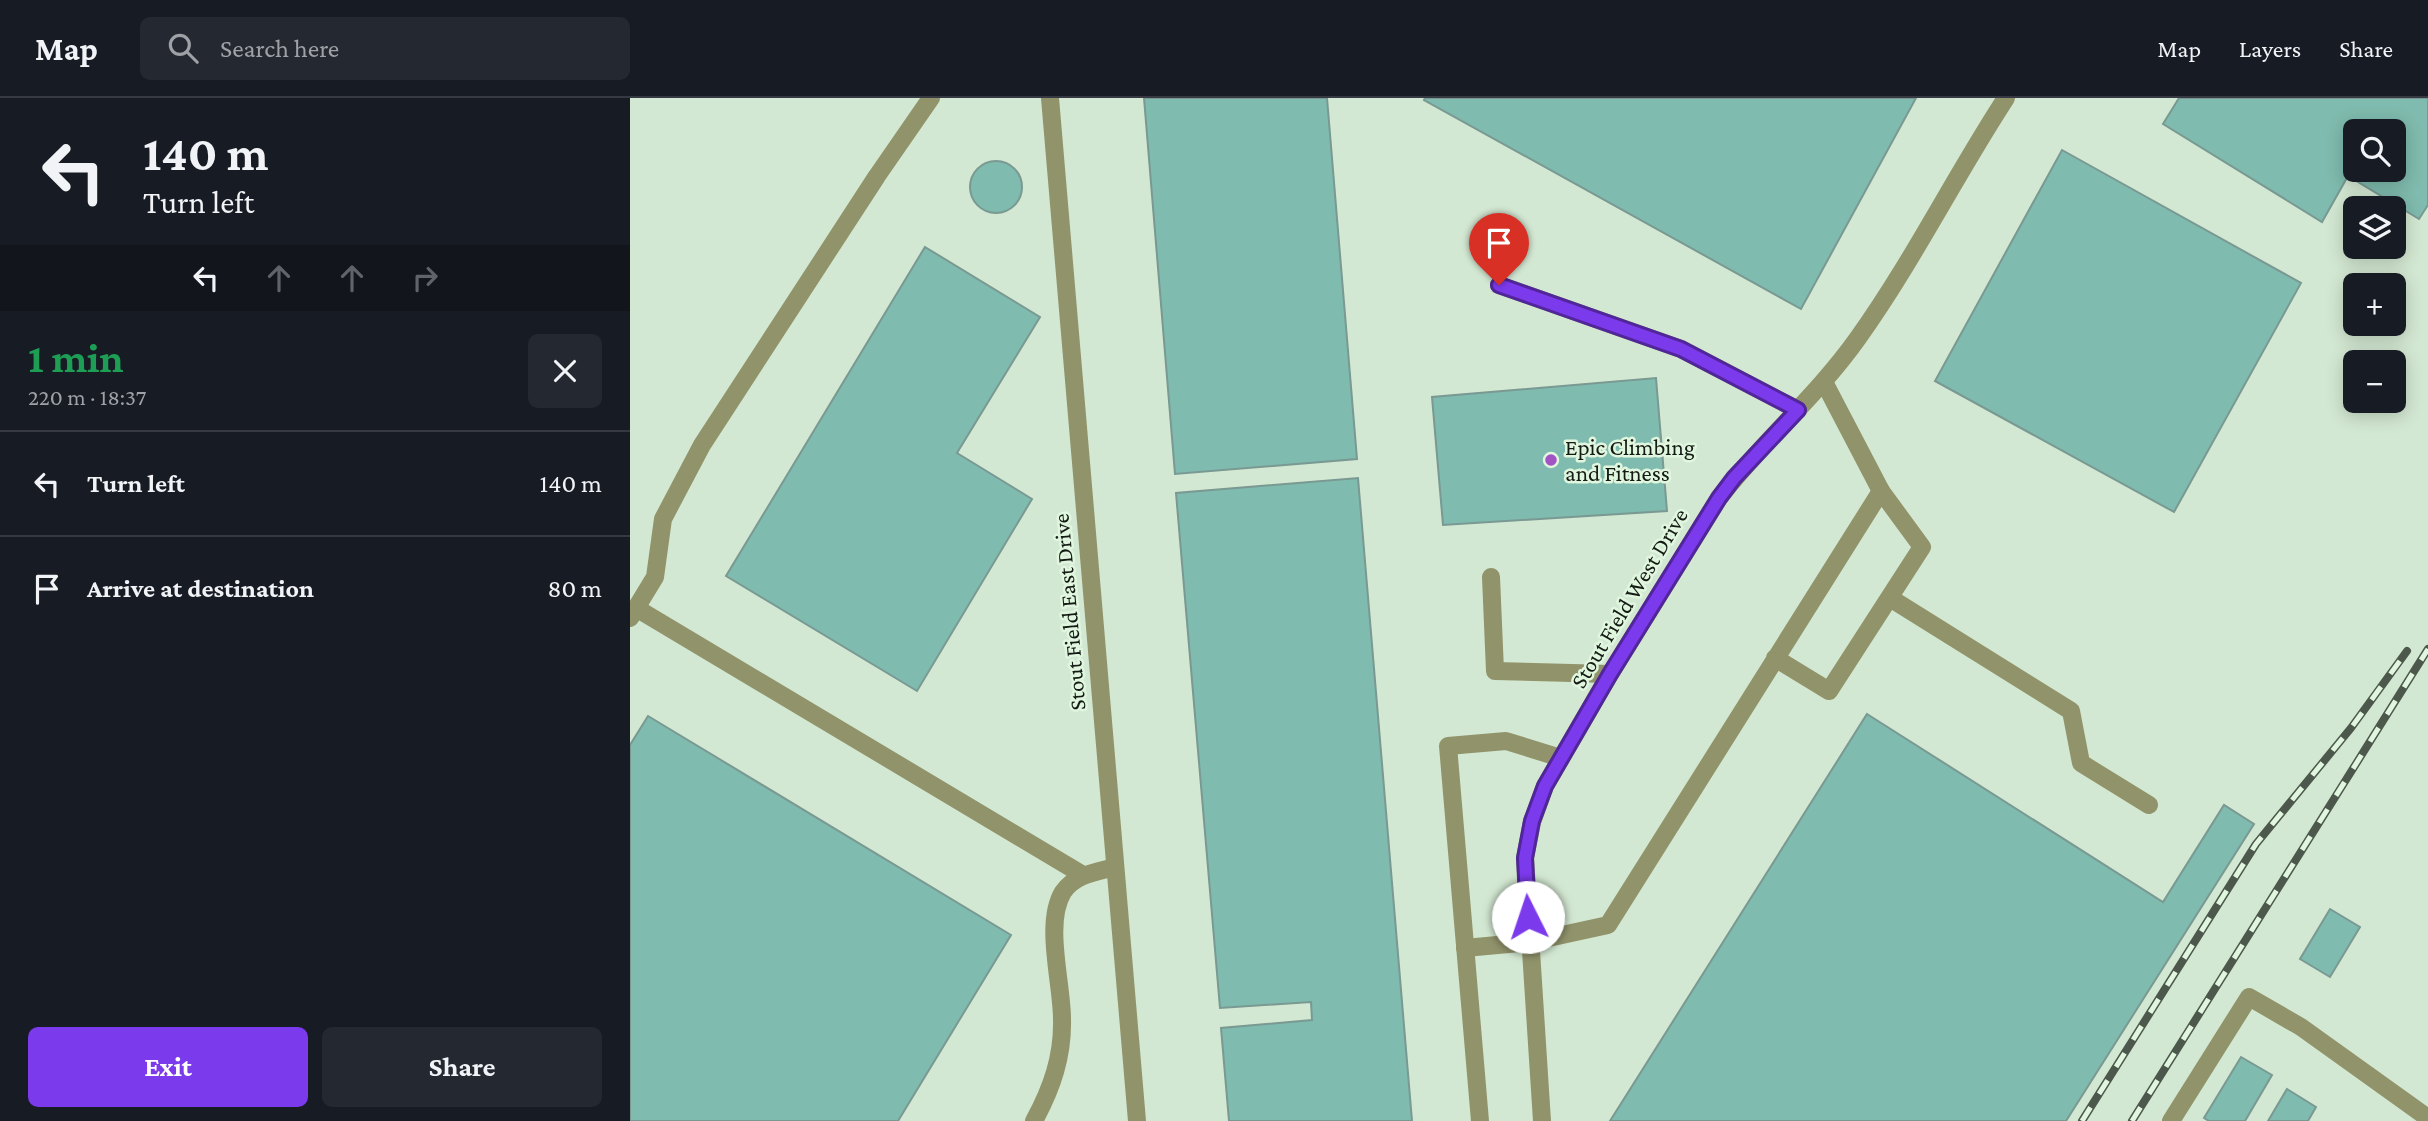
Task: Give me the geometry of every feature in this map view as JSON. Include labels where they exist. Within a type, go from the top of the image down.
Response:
[{"type":"street","points":[[931,98],[877,176],[702,445],[663,519],[655,577],[633,613],[1083,875]]},
{"type":"street","name":"Stout Field East Drive","points":[[1050,98],[1137,1121]]},
{"type":"street","name":"Stout Field West Drive","points":[[1542,1121],[1525,858],[1532,821],[1545,786],[1610,674],[1719,498],[1734,478],[1824,382],[1875,313],[2006,98]]},
{"type":"street","points":[[1499,285],[1681,349],[1798,410]]},
{"type":"street","points":[[1775,658],[1829,691],[1922,547],[1881,491],[1824,382]]},
{"type":"street","points":[[1465,948],[1530,942],[1608,925],[1881,491]]},
{"type":"street","points":[[1491,578],[1495,671],[1610,674]]},
{"type":"street","points":[[1890,598],[2071,711],[2081,763],[2149,805]]},
{"type":"street","points":[[1480,1121],[1448,746],[1506,741],[1562,758]]},
{"type":"street","points":[[1034,1121],[1055,1076],[1061,1052],[1062,991],[1055,930],[1064,891],[1083,875],[1115,867]]},
{"type":"street","points":[[2171,1121],[2249,997],[2301,1027],[2428,1118]]},
{"type":"building","points":[[1144,98],[1327,98],[1357,459],[1175,474]]},
{"type":"building","points":[[1916,98],[1801,309],[1424,100]]},
{"type":"building","points":[[2179,98],[2428,98],[2428,205],[2419,219],[2406,211],[2406,196],[2381,196],[2358,182],[2406,182],[2406,119],[2343,119],[2345,182],[2322,222],[2163,124]]},
{"type":"building","points":[[2062,150],[2301,283],[2174,512],[1935,381]]},
{"type":"building","points":[[996,161],[1006,163],[1014,169],[1020,177],[1020,197],[1014,205],[1006,211],[996,213],[986,211],[978,205],[972,197],[970,187],[972,177],[978,169],[986,163]]},
{"type":"building","points":[[925,247],[1040,317],[957,453],[1032,499],[917,691],[726,576]]},
{"type":"building","name":"Epic Climbing and Fitness","points":[[1656,378],[1667,511],[1443,525],[1432,397]]},
{"type":"building","points":[[1358,478],[1412,1121],[1229,1121],[1221,1028],[1312,1020],[1311,1002],[1220,1008],[1176,493]]},
{"type":"building","points":[[1867,714],[2163,902],[2224,805],[2254,824],[2066,1121],[1610,1121]]},
{"type":"building","points":[[648,716],[1011,935],[898,1121],[630,1121],[630,745]]},
{"type":"building","points":[[2330,909],[2360,927],[2330,977],[2300,959]]},
{"type":"building","points":[[2241,1057],[2272,1075],[2245,1121],[2209,1121],[2204,1118]]},
{"type":"building","points":[[2287,1089],[2316,1107],[2308,1121],[2268,1121]]},
{"type":"railway","points":[[2132,1121],[2428,649]]},
{"type":"railway","points":[[2082,1121],[2256,844],[2351,728],[2407,651]]},
{"type":"place","name":"Epic Climbing and Fitness","points":[[1551,460]]},
{"type":"route","points":[[1499,285],[1681,349],[1798,410],[1734,478],[1719,498],[1610,674],[1545,786],[1532,821],[1525,858],[1528,917]]}]
